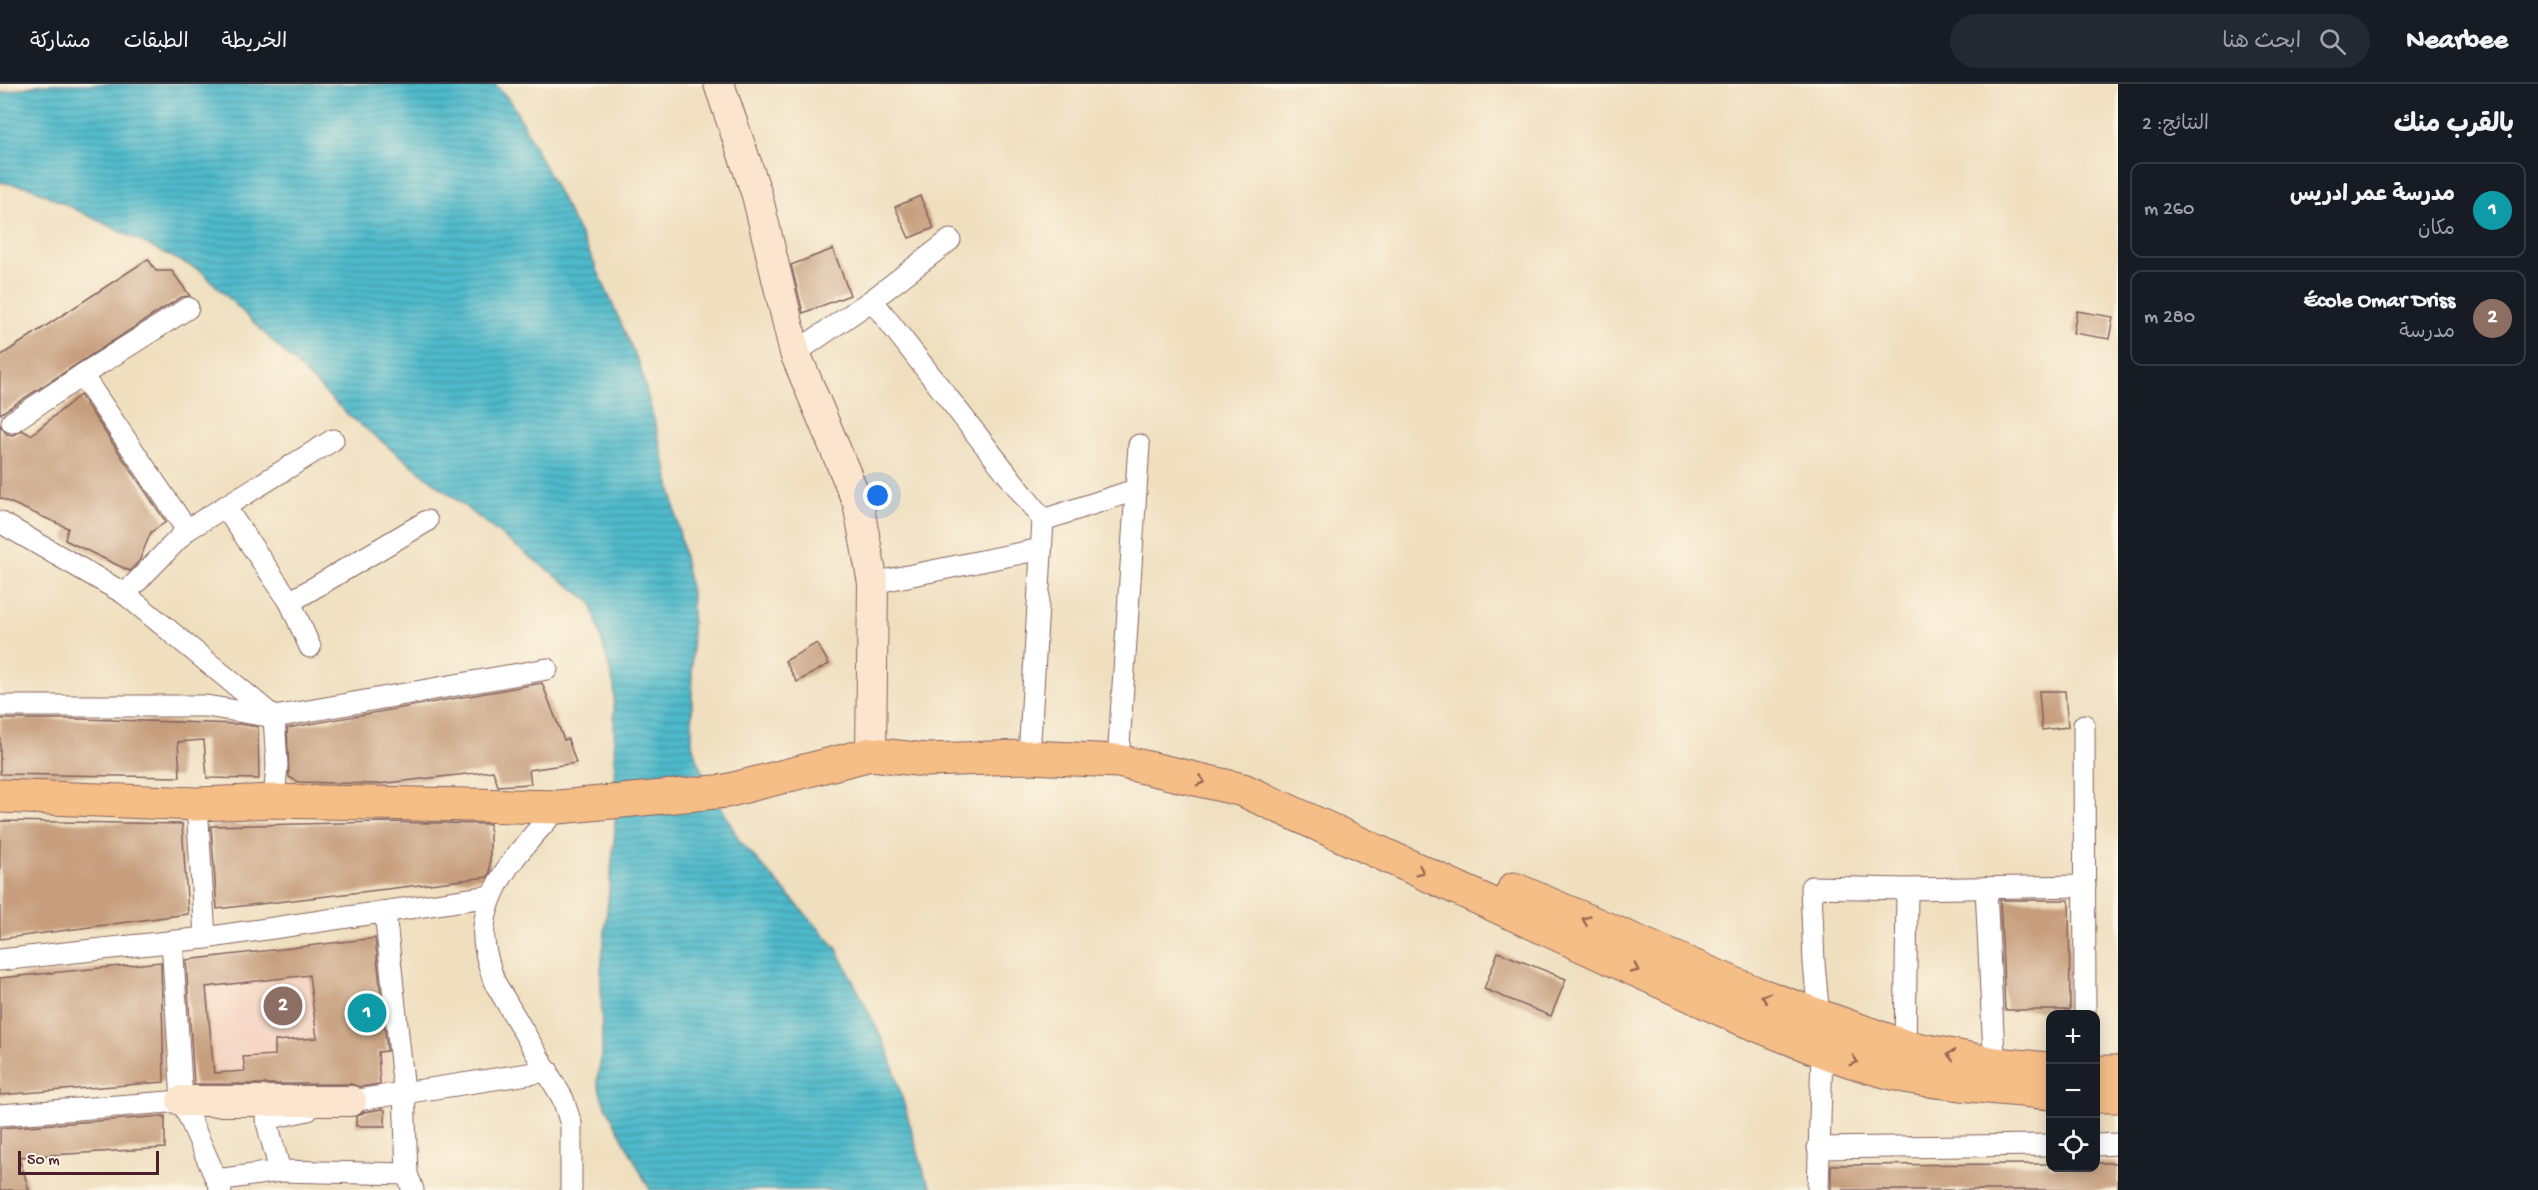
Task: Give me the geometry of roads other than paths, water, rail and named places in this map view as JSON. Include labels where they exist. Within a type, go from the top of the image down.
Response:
[{"type":"main road","points":[[718,84],[757,195],[795,353],[858,503],[873,583],[882,755]]},
{"type":"main road","points":[[0,796],[197,804],[274,801],[566,807],[726,791],[882,755],[926,760],[1030,747],[1119,751],[1245,780],[1519,903],[1745,1020],[1822,1051],[1905,1061],[1995,1076],[2046,1092]]},
{"type":"main road","points":[[1519,903],[1820,1016],[1905,1061]]},
{"type":"main road","points":[[1995,1076],[2046,1070]]},
{"type":"main road","points":[[2100,1072],[2118,1072]]},
{"type":"main road","points":[[2100,1096],[2118,1096]]},
{"type":"main road","points":[[182,1101],[351,1101]]},
{"type":"street","points":[[795,353],[872,300],[950,240]]},
{"type":"street","points":[[872,300],[1042,520],[1030,747]]},
{"type":"street","points":[[12,422],[188,308]]},
{"type":"street","points":[[82,375],[187,530]]},
{"type":"street","points":[[125,594],[187,530],[333,440]]},
{"type":"street","points":[[1119,751],[1138,446]]},
{"type":"street","points":[[1042,520],[1135,490]]},
{"type":"street","points":[[225,507],[290,602],[310,647]]},
{"type":"street","points":[[290,602],[428,521]]},
{"type":"street","points":[[0,522],[125,594],[274,717],[277,765],[274,801]]},
{"type":"street","points":[[873,583],[1041,549]]},
{"type":"street","points":[[0,706],[206,706],[274,717],[547,669]]},
{"type":"street","points":[[2084,725],[2085,1010]]},
{"type":"street","points":[[197,804],[204,938]]},
{"type":"street","points":[[566,807],[518,852],[491,896],[484,928],[487,960],[494,981],[563,1099],[571,1124],[571,1190]]},
{"type":"street","points":[[1818,1190],[1822,1051],[1814,963],[1811,887],[1907,889],[2085,886]]},
{"type":"street","points":[[1986,888],[1995,1076]]},
{"type":"street","points":[[1905,1061],[1907,889]]},
{"type":"street","points":[[0,960],[204,938],[491,896]]},
{"type":"street","points":[[172,941],[182,1101],[219,1185],[280,1171],[410,1182],[404,1091],[385,912]]},
{"type":"street","points":[[280,1171],[266,1119],[404,1091],[548,1071]]},
{"type":"street","points":[[0,1115],[182,1101]]},
{"type":"street","points":[[2100,1145],[2118,1144]]},
{"type":"street","points":[[1818,1148],[2046,1145]]},
{"type":"water","points":[[42,84],[495,84],[512,103],[591,256],[640,366],[668,474],[692,598],[692,744],[698,763],[739,840],[837,949],[889,1053],[925,1176],[933,1190],[650,1190],[603,1101],[597,1081],[602,1053],[601,971],[615,831],[614,685],[591,602],[348,415],[201,271],[30,187],[0,182],[0,93]]},
{"type":"place","name":"École Omar Driss","points":[[283,1006]]},
{"type":"place","name":"مدرسة عمر ادريس","points":[[367,1013]]}]
